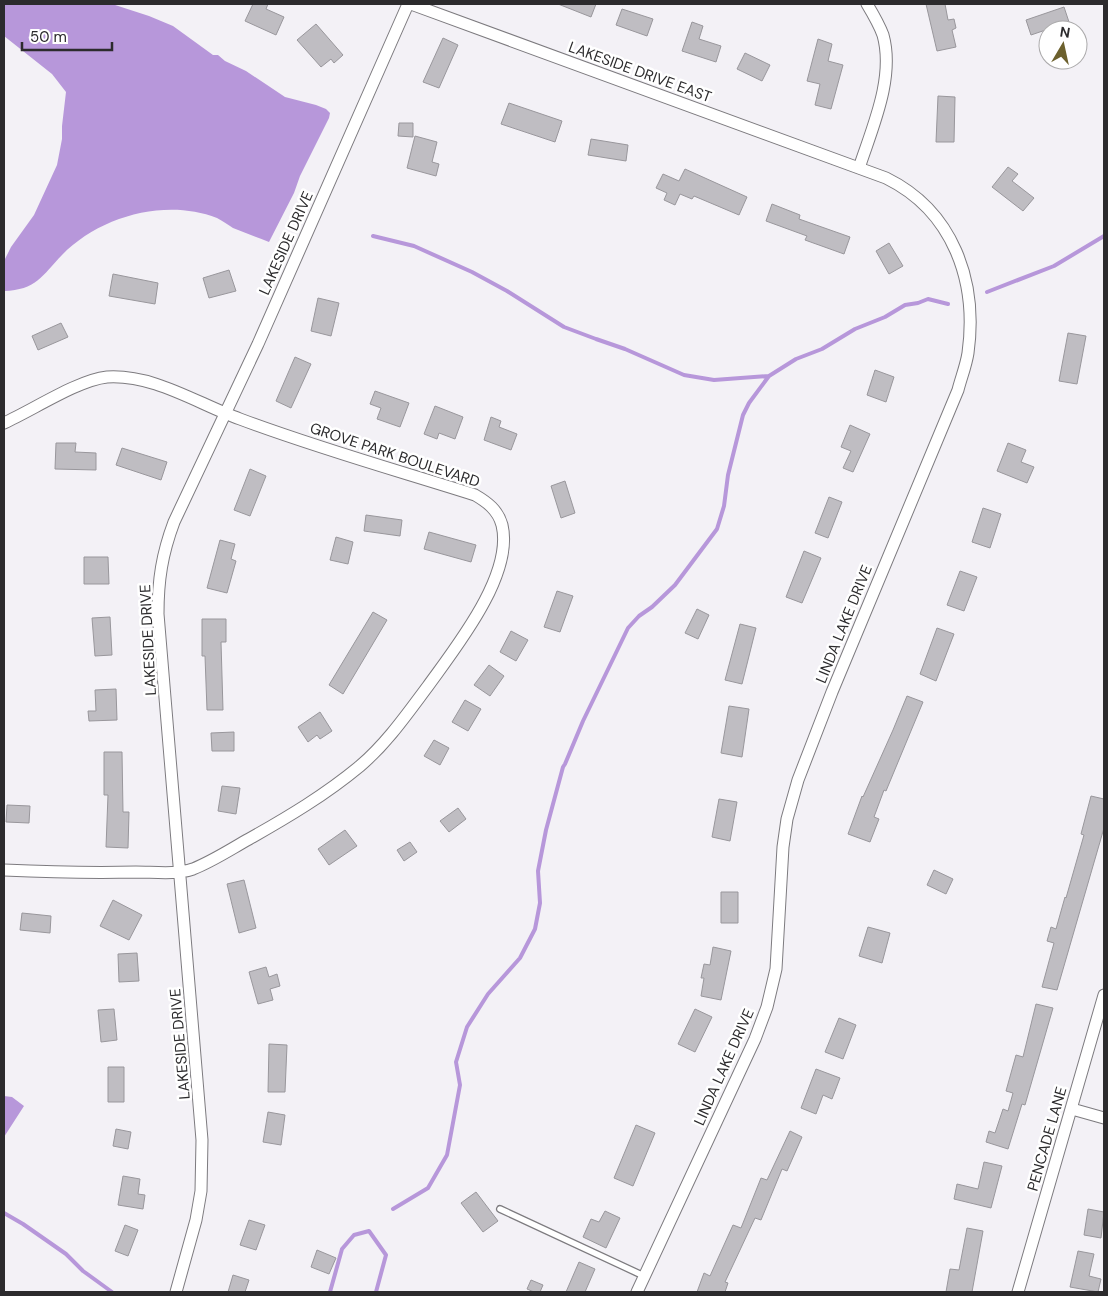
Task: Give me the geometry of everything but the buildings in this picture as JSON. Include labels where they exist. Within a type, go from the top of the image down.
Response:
[{"type":"street","name":"LAKESIDE DRIVE EAST","points":[[409,4],[859,168]]},
{"type":"street","name":"LAKESIDE DRIVE","points":[[176,1292],[196,1220],[201,1191],[202,1147],[200,1102],[158,614],[160,565],[174,522],[284,285],[409,4]]},
{"type":"street","points":[[859,168],[883,91],[886,72],[886,52],[882,35],[867,4]]},
{"type":"street","name":"LINDA LAKE DRIVE","points":[[637,1292],[755,1039],[767,1007],[776,969],[783,847],[787,819],[798,780],[832,692],[958,390],[968,354],[970,322],[965,278],[948,233],[930,209],[914,194],[886,178],[859,168]]},
{"type":"street","name":"GROVE PARK BOULEVARD","points":[[4,423],[82,384],[108,377],[143,381],[225,413],[297,438],[474,495],[488,503],[497,512],[502,523],[503,534],[496,575],[480,611],[454,651],[415,704],[381,746],[331,789],[299,811],[207,863],[190,870],[94,873],[4,870]]},
{"type":"street","name":"PENCADE LANE","points":[[1018,1292],[1104,995]]},
{"type":"street","points":[[1072,1109],[1104,1118]]},
{"type":"lane","points":[[500,1209],[644,1276]]},
{"type":"shaded area","points":[[4,4],[112,4],[149,16],[173,26],[213,55],[218,55],[225,61],[246,71],[285,97],[326,109],[330,113],[329,118],[269,242],[233,228],[217,218],[197,212],[177,210],[135,214],[114,221],[77,241],[31,285],[4,291],[5,259],[11,247],[34,215],[57,165],[62,139],[66,92],[52,74],[4,36]]},
{"type":"shaded area","points":[[4,1096],[12,1097],[24,1106],[4,1137]]},
{"type":"waterway","points":[[373,236],[414,246],[472,272],[507,291],[564,327],[625,349],[684,375],[714,380],[769,376]]},
{"type":"waterway","points":[[987,292],[1054,266],[1104,236]]},
{"type":"waterway","points":[[393,1209],[428,1188],[447,1155],[460,1085],[456,1062],[467,1027],[488,994],[520,958],[535,929],[540,903],[538,871],[546,830],[563,767],[628,628],[675,585],[717,529],[724,506],[728,475],[743,415],[749,403],[769,376],[796,359],[822,349],[855,329],[885,317],[905,305],[928,299],[948,304]]},
{"type":"waterway","points":[[4,1213],[66,1254],[83,1271],[112,1292]]},
{"type":"waterway","points":[[369,1231],[386,1255],[376,1292]]},
{"type":"waterway","points":[[330,1292],[342,1249],[354,1235],[369,1231]]}]
